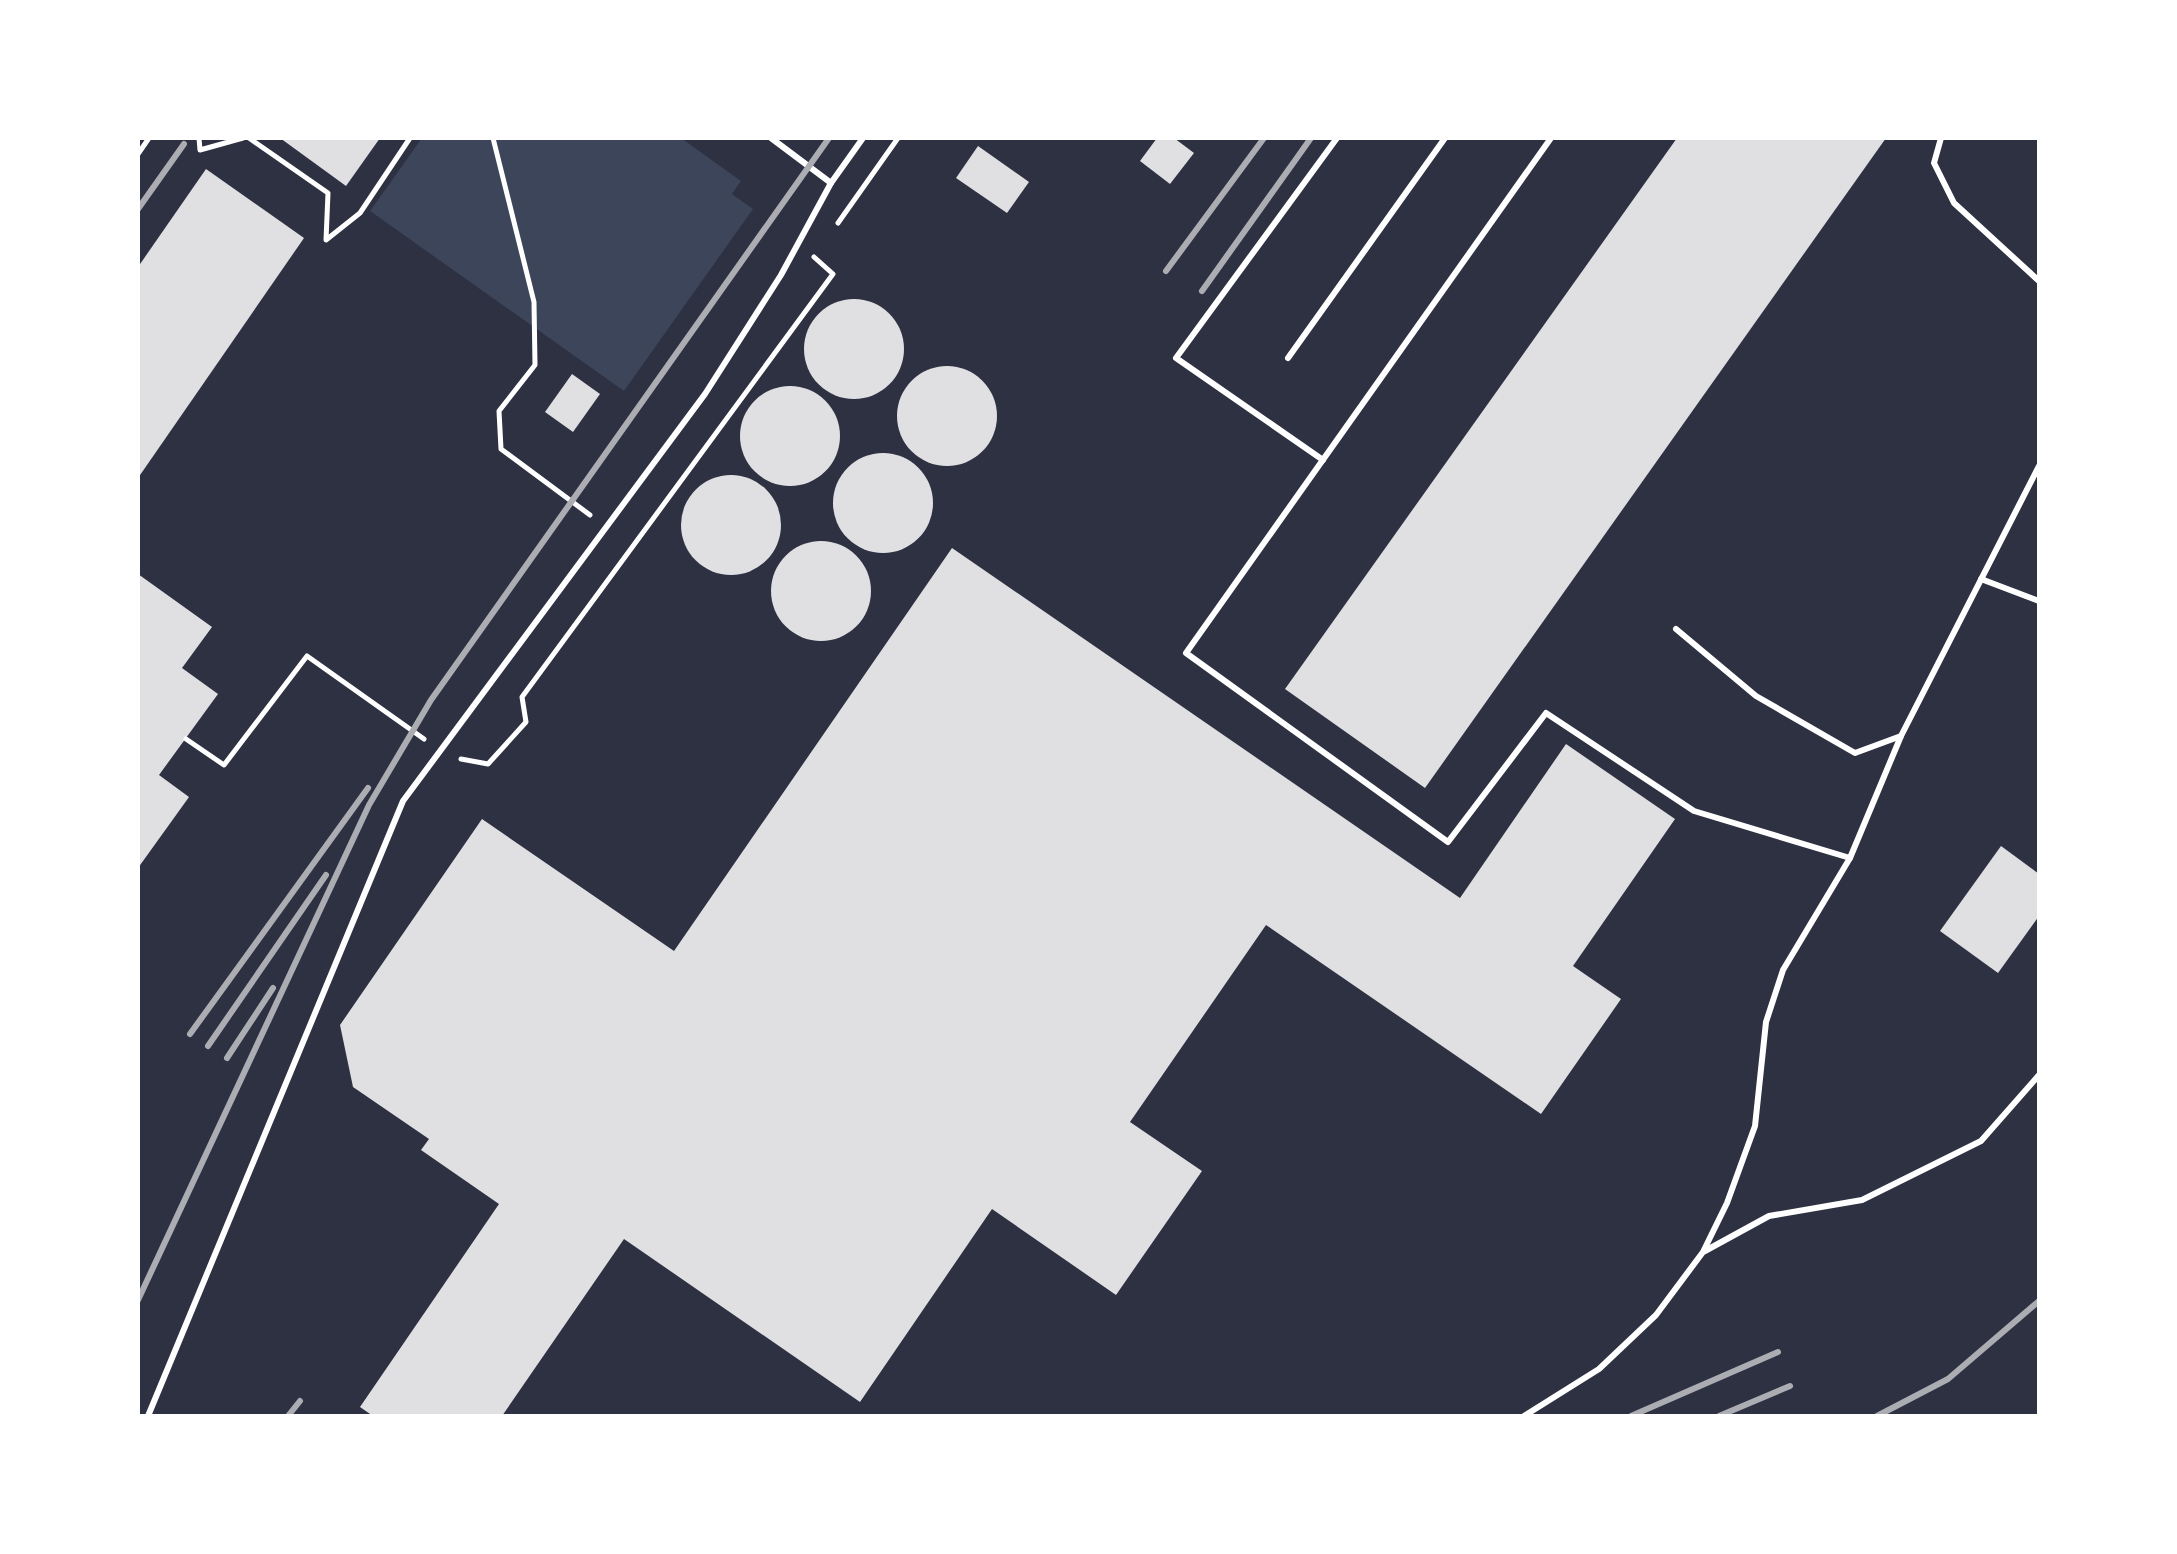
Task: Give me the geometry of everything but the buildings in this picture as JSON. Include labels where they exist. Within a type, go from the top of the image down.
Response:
[{"type":"lane","points":[[771,138],[831,183]]},
{"type":"lane","points":[[148,1416],[403,801],[705,394],[781,275],[831,183],[863,138]]},
{"type":"lane","points":[[1323,460],[1176,358],[1337,138]]},
{"type":"lane","points":[[1288,358],[1445,138]]},
{"type":"lane","points":[[1551,138],[1186,653],[1448,842],[1546,713],[1694,811],[1850,858]]},
{"type":"lane","points":[[1941,138],[1934,163],[1954,203],[2039,281]]},
{"type":"lane","points":[[1524,1416],[1599,1369],[1656,1315],[1703,1252],[1727,1203],[1755,1126],[1766,1022],[1783,970],[1850,858],[1901,736],[2039,466]]},
{"type":"lane","points":[[1981,579],[2039,600]]},
{"type":"lane","points":[[1676,629],[1756,696],[1855,753],[1901,736]]},
{"type":"lane","points":[[1703,1252],[1769,1216],[1862,1200],[1981,1141],[2039,1075]]},
{"type":"path","points":[[138,154],[149,138]]},
{"type":"path","points":[[199,138],[200,150],[246,138],[328,193],[326,240],[360,213],[410,138]]},
{"type":"path","points":[[493,138],[534,302],[535,365],[499,411],[501,449],[632,547]]},
{"type":"shaded area","points":[[422,138],[681,138],[741,181],[732,194],[753,209],[624,391],[370,211]]},
{"type":"railway","points":[[138,1300],[369,805],[431,700],[829,138]]},
{"type":"railway","points":[[1166,271],[1264,138]]},
{"type":"railway","points":[[1202,291],[1311,138]]},
{"type":"railway","points":[[138,209],[184,144]]},
{"type":"railway","points":[[190,1034],[368,788]]},
{"type":"railway","points":[[208,1046],[326,875]]},
{"type":"railway","points":[[227,1058],[273,988]]},
{"type":"railway","points":[[1877,1416],[1948,1379],[2039,1301]]},
{"type":"railway","points":[[1631,1416],[1778,1352]]},
{"type":"railway","points":[[1719,1416],[1790,1386]]},
{"type":"railway","points":[[288,1416],[300,1401]]}]
